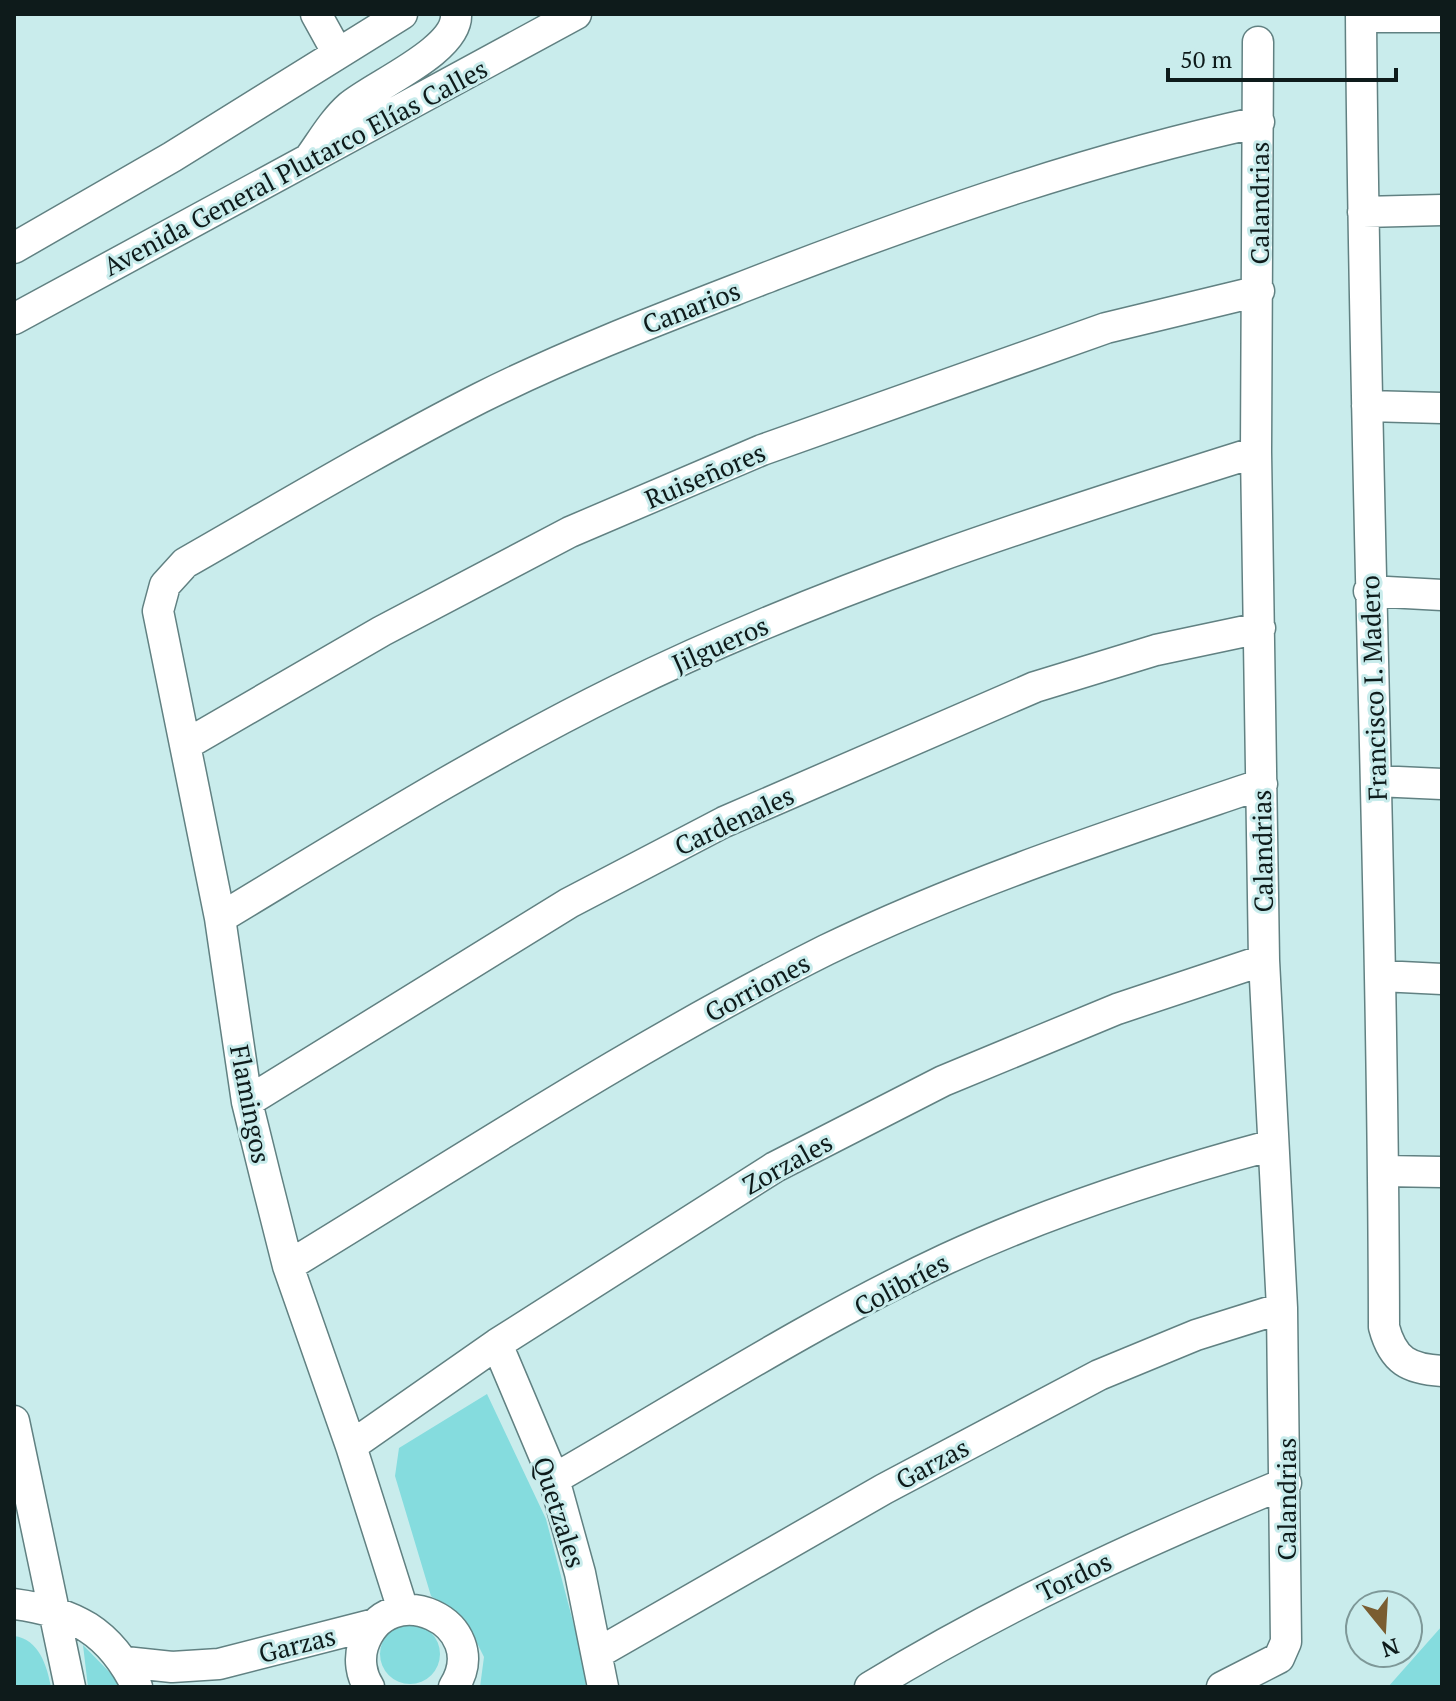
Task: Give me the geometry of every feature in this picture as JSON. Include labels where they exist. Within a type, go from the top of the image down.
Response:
[{"type":"street","points":[[316,14],[337,52]]},
{"type":"street","points":[[14,248],[172,157],[400,14]]},
{"type":"street","points":[[308,161],[348,108],[435,50],[452,33],[456,14]]},
{"type":"street","name":"Avenida General Plutarco Elías Calles","points":[[14,319],[576,14]]},
{"type":"street","points":[[1361,15],[1442,17]]},
{"type":"street","name":"Francisco I. Madero","points":[[1361,15],[1369,591],[1381,976],[1384,1327],[1398,1359],[1416,1369],[1442,1371]]},
{"type":"street","name":"Calandrias","points":[[1222,1687],[1279,1658],[1286,1642],[1282,1308],[1264,960],[1256,452],[1258,42]]},
{"type":"street","name":"Canarios","points":[[165,585],[185,563],[359,464],[481,398],[616,336],[936,213],[1101,160],[1259,122]]},
{"type":"street","points":[[1363,212],[1442,210]]},
{"type":"street","name":"Ruiseñores","points":[[187,744],[382,631],[570,532],[748,456],[1106,328],[1259,291]]},
{"type":"street","points":[[1367,406],[1442,408]]},
{"type":"street","name":"Jilgueros","points":[[220,918],[479,762],[619,690],[745,633],[988,536],[1256,452]]},
{"type":"street","name":"Flamingos","points":[[165,585],[158,611],[220,918],[247,1102],[288,1266],[351,1446],[403,1610]]},
{"type":"street","points":[[1369,591],[1442,595]]},
{"type":"street","name":"Cardenales","points":[[247,1102],[569,903],[724,822],[1035,687],[1156,650],[1260,628]]},
{"type":"street","points":[[1376,781],[1442,784]]},
{"type":"street","name":"Gorriones","points":[[288,1266],[652,1043],[828,950],[1038,860],[1262,784]]},
{"type":"street","name":"Zorzales","points":[[351,1446],[497,1344],[775,1167],[929,1088],[1117,1009],[1264,960]]},
{"type":"street","points":[[1381,976],[1442,979]]},
{"type":"street","name":"Colibríes","points":[[554,1479],[820,1326],[944,1260],[1042,1218],[1156,1176],[1273,1145]]},
{"type":"street","points":[[1384,1171],[1442,1172]]},
{"type":"street","name":"Garzas","points":[[598,1653],[884,1489],[1099,1375],[1196,1335],[1282,1308]]},
{"type":"street","name":"Quetzales","points":[[497,1344],[554,1479],[598,1653],[603,1687]]},
{"type":"street","points":[[14,1421],[70,1687]]},
{"type":"street","name":"Tordos","points":[[870,1687],[951,1638],[1057,1584],[1157,1536],[1286,1483]]},
{"type":"street","name":"Garzas","points":[[14,1604],[54,1609],[94,1629],[131,1675],[172,1667],[221,1676],[375,1624],[403,1610]]},
{"type":"street","points":[[403,1610],[434,1614],[457,1637],[462,1668],[454,1687]]},
{"type":"street","points":[[369,1687],[361,1666],[361,1651],[375,1624]]},
{"type":"shaded area","points":[[487,1394],[546,1519],[582,1656],[586,1687],[480,1687],[484,1657],[466,1621],[431,1596],[395,1476],[399,1448]]},
{"type":"shaded area","points":[[410,1624],[422,1626],[431,1633],[438,1642],[438,1666],[431,1675],[422,1682],[410,1684],[398,1682],[389,1675],[382,1666],[380,1654],[382,1642],[389,1633],[398,1626]]},
{"type":"shaded area","points":[[1442,1626],[1442,1687],[1388,1687],[1404,1669],[1424,1669],[1424,1646]]},
{"type":"shaded area","points":[[14,1636],[23,1638],[36,1648],[44,1662],[51,1687],[14,1687]]},
{"type":"shaded area","points":[[83,1645],[124,1687],[88,1687]]}]
